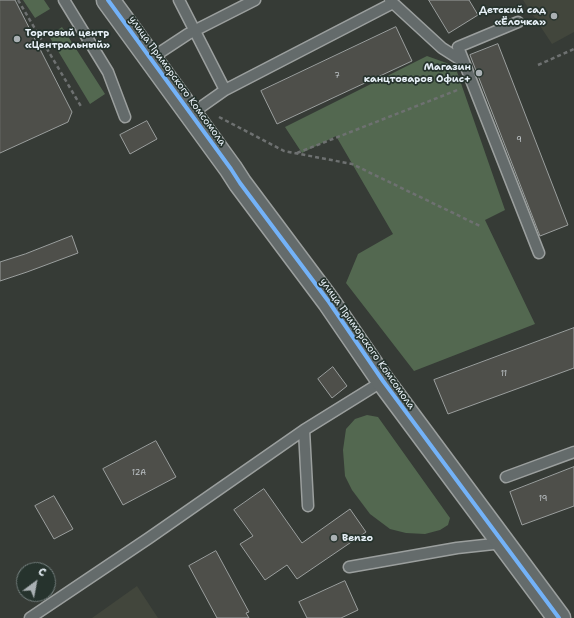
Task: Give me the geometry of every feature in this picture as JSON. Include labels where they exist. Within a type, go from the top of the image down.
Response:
[{"type":"street","name":"улица Приморского Комсомола","points":[[113,2],[150,59],[329,302],[383,381],[558,618]]},
{"type":"lane","points":[[64,0],[108,72],[125,117]]},
{"type":"lane","points":[[179,0],[225,90]]},
{"type":"lane","points":[[150,59],[195,30],[255,0]]},
{"type":"lane","points":[[191,114],[225,90],[392,2],[442,48],[464,62]]},
{"type":"lane","points":[[518,22],[458,47],[538,253]]},
{"type":"lane","points":[[30,618],[149,538],[304,430],[383,381]]},
{"type":"lane","points":[[304,430],[308,506]]},
{"type":"lane","points":[[506,477],[574,452]]},
{"type":"lane","points":[[349,567],[457,548],[503,543]]},
{"type":"path","points":[[18,0],[82,108]]},
{"type":"path","points":[[538,65],[574,49]]},
{"type":"path","points":[[297,153],[473,84]]},
{"type":"path","points":[[213,114],[284,151],[352,164],[480,226]]},
{"type":"shaded area","name":"Детский сад «Ёлочка»","points":[[523,0],[574,0],[574,32],[552,44]]},
{"type":"shaded area","points":[[137,586],[158,618],[92,618]]},
{"type":"green space","points":[[23,0],[44,0],[50,9],[35,18]]},
{"type":"green space","points":[[62,27],[105,94],[90,104],[49,36]]},
{"type":"green space","points":[[427,56],[455,66],[505,210],[485,220],[535,324],[414,371],[346,283],[358,254],[393,234],[336,136],[302,153],[285,127]]},
{"type":"green space","points":[[367,415],[378,417],[450,518],[448,525],[440,530],[425,534],[406,533],[390,529],[370,514],[352,490],[345,476],[343,450],[346,429],[355,419]]},
{"type":"building","name":"Торговый центр «Центральный»","points":[[0,0],[15,0],[72,112],[68,122],[0,153]]},
{"type":"building","points":[[429,0],[469,0],[478,15],[449,33]]},
{"type":"building","points":[[396,27],[412,61],[277,124],[261,91]]},
{"type":"building","points":[[498,44],[568,225],[540,236],[470,55]]},
{"type":"building","points":[[147,121],[157,139],[130,154],[120,135]]},
{"type":"building","points":[[72,236],[78,253],[0,281],[0,262]]},
{"type":"building","points":[[574,328],[574,368],[448,414],[434,380]]},
{"type":"building","points":[[333,367],[347,386],[332,398],[318,379]]},
{"type":"building","points":[[156,441],[176,477],[123,505],[103,469]]},
{"type":"building","points":[[574,467],[574,506],[522,525],[510,492]]},
{"type":"building","points":[[264,489],[302,543],[350,509],[366,532],[297,579],[287,565],[265,580],[240,544],[253,536],[234,510]]},
{"type":"building","points":[[54,496],[73,529],[54,539],[35,506]]},
{"type":"building","points":[[216,551],[249,612],[246,613],[249,618],[217,618],[189,566]]},
{"type":"building","points":[[345,581],[358,610],[341,618],[307,618],[299,602]]},
{"type":"cycle path","points":[[108,0],[240,183],[329,302],[383,381],[559,618]]},
{"type":"place","name":"Детский сад «Ёлочка»","points":[[554,16]]},
{"type":"place","name":"Торговый центр «Центральный»","points":[[17,39]]},
{"type":"place","name":"Магазин канцтоваров Офис+","points":[[479,73]]},
{"type":"place","name":"Benzo","points":[[334,538]]}]
